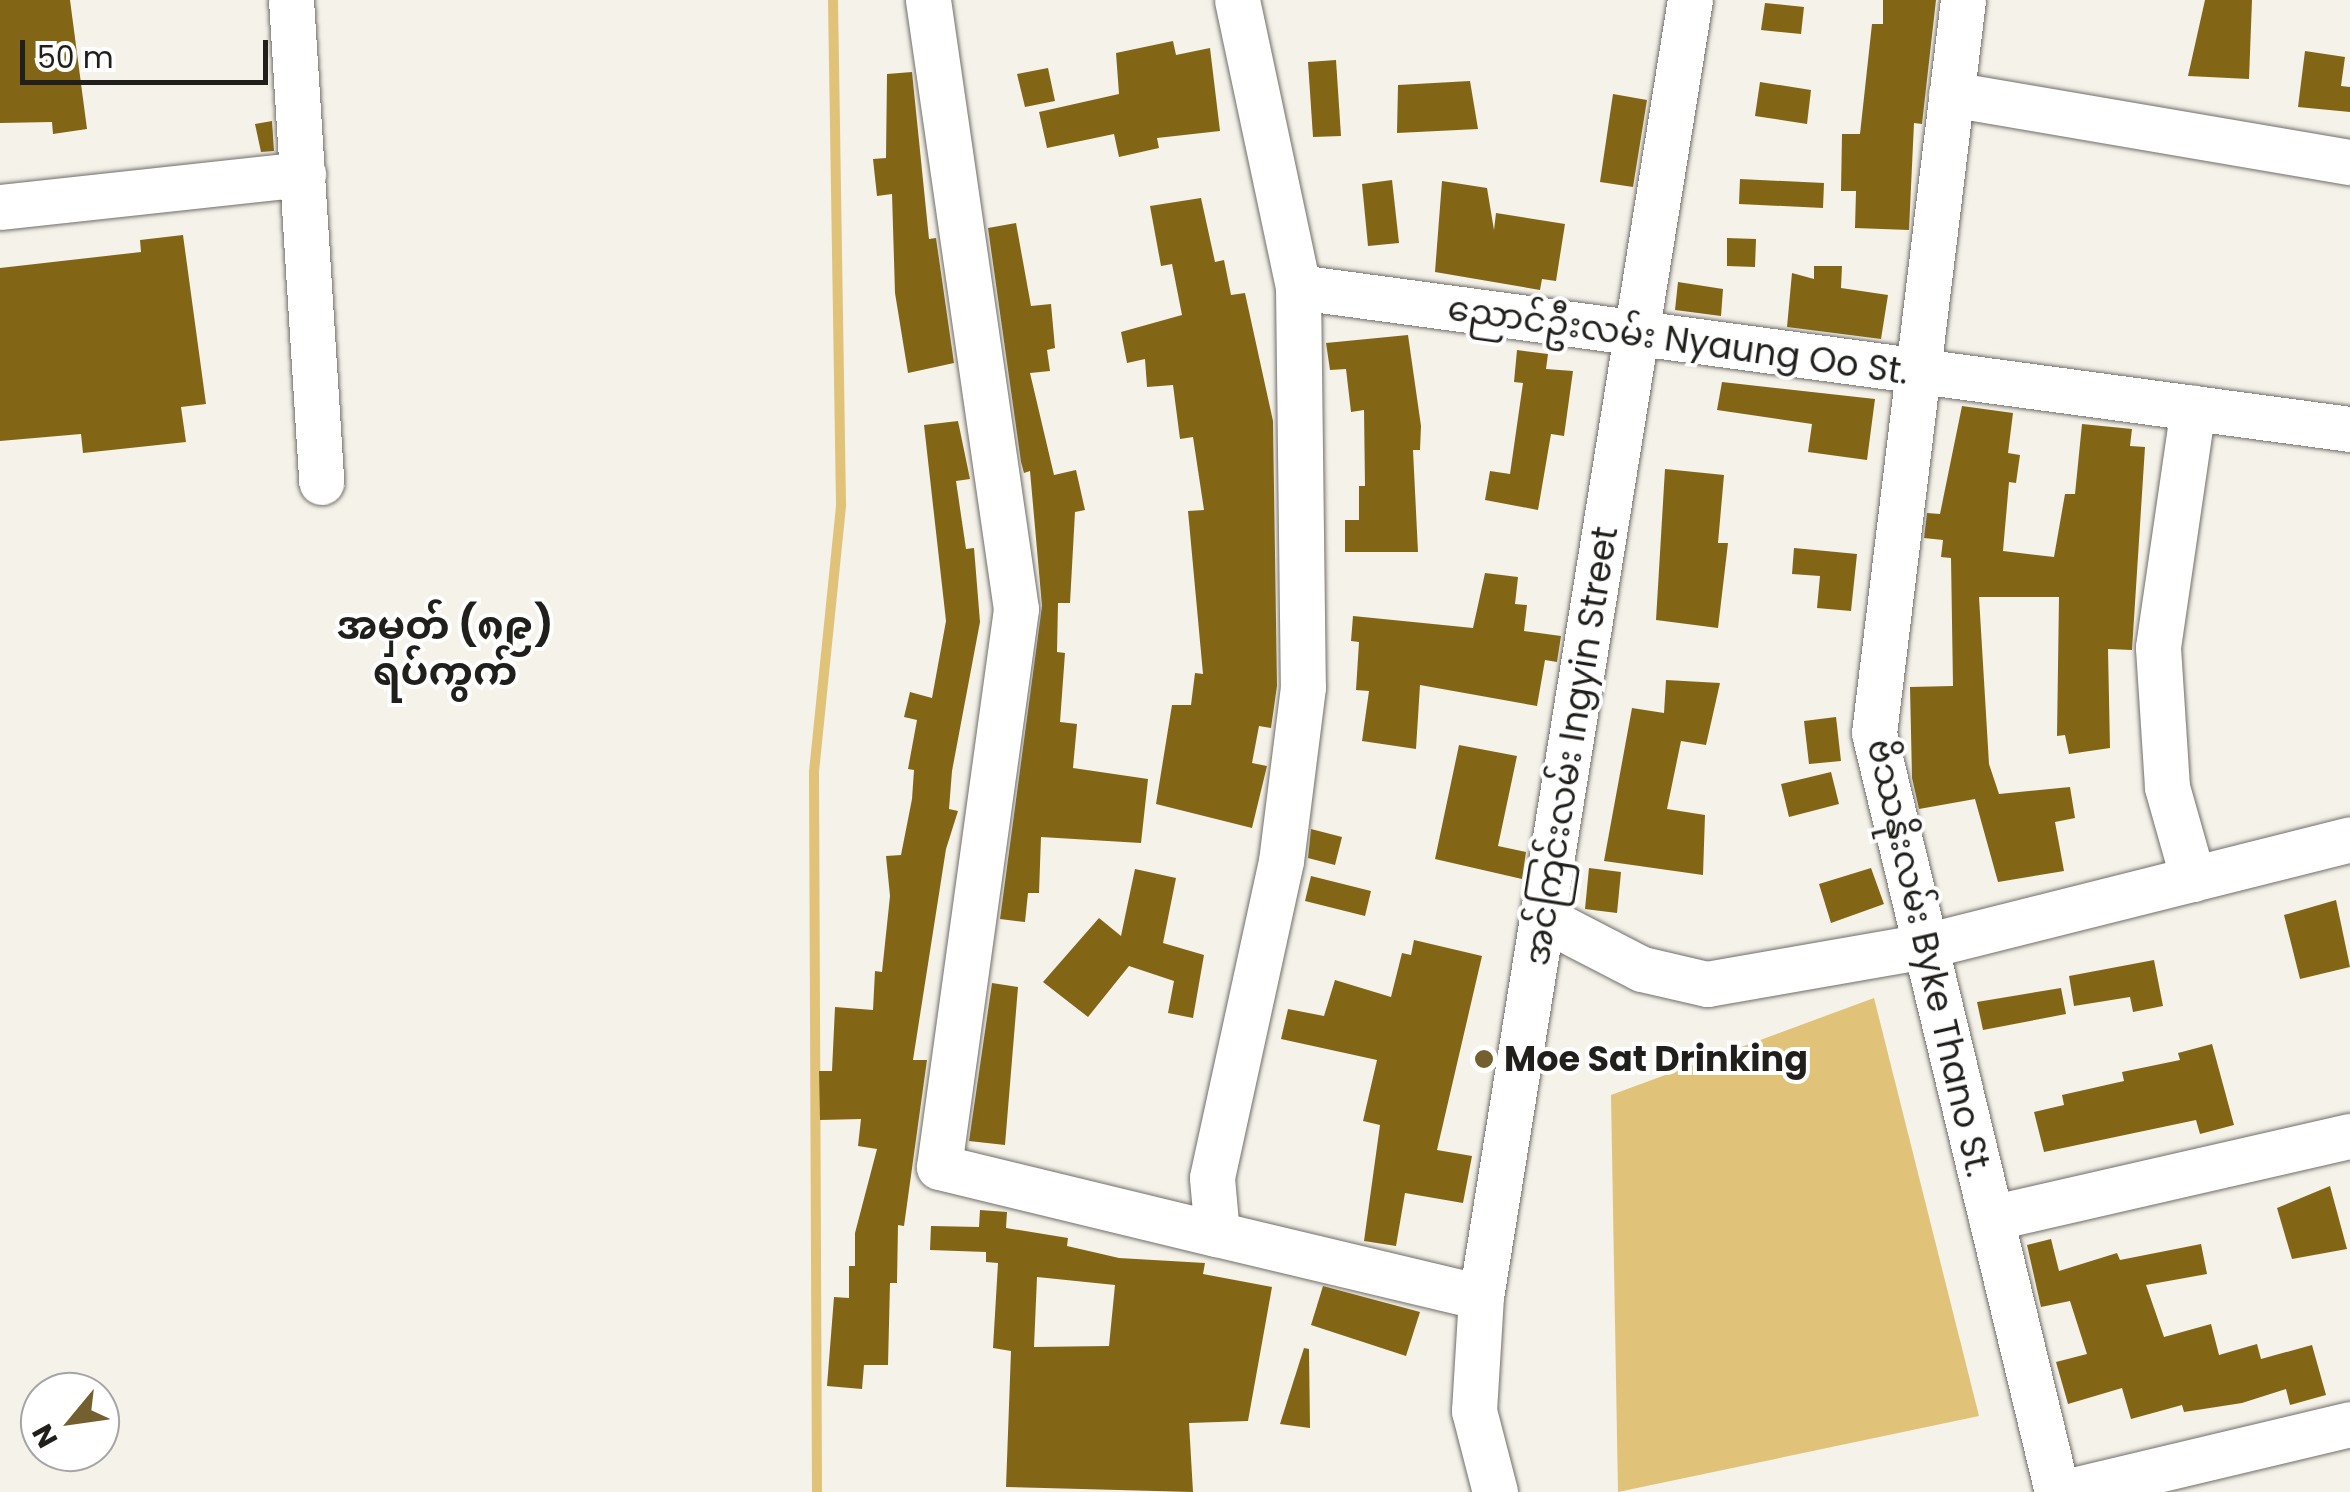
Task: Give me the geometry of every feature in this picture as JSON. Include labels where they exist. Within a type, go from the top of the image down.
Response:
[{"type":"street","points":[[291,0],[320,482]]},
{"type":"street","points":[[928,0],[1016,609],[939,1167],[1481,1298]]},
{"type":"street","points":[[1216,1234],[1212,1178],[1281,861],[1303,688],[1298,287],[1237,0]]},
{"type":"street","name":"အင်ကြင်းလမ်း Ingyin Street","points":[[1495,1492],[1474,1411],[1481,1298],[1690,0]]},
{"type":"street","name":"ဗိဿနိုးလမ်း Byke Thano St.","points":[[1963,0],[1874,734],[2057,1492]]},
{"type":"street","points":[[1951,94],[2350,162]]},
{"type":"street","points":[[0,208],[302,174]]},
{"type":"street","name":"ညောင်ဦးလမ်း Nyaung Oo St.","points":[[1298,287],[1638,337],[2350,429]]},
{"type":"street","points":[[2193,408],[2158,647],[2167,787],[2193,879]]},
{"type":"street","points":[[1543,918],[1642,969],[1707,984],[1925,946],[2350,839]]},
{"type":"street","points":[[1991,1218],[2350,1136]]},
{"type":"street","points":[[2065,1492],[2350,1424]]},
{"type":"shaded area","points":[[1874,998],[1979,1416],[1618,1492],[1611,1095]]},
{"type":"building","points":[[0,0],[70,0],[87,129],[53,134],[52,122],[0,123]]},
{"type":"building","points":[[1883,0],[1936,0],[1922,124],[1914,123],[1909,230],[1855,228],[1856,191],[1841,191],[1842,134],[1860,134],[1872,24],[1883,24]]},
{"type":"building","points":[[2205,0],[2252,0],[2249,79],[2188,76]]},
{"type":"building","points":[[1765,3],[1804,7],[1801,34],[1761,30]]},
{"type":"building","points":[[1173,41],[1176,55],[1210,48],[1220,131],[1157,138],[1159,148],[1119,157],[1114,134],[1047,148],[1039,112],[1119,94],[1116,53]]},
{"type":"building","points":[[2305,51],[2345,57],[2341,86],[2350,87],[2350,112],[2298,107]]},
{"type":"building","points":[[1336,60],[1341,136],[1313,137],[1308,62]]},
{"type":"building","points":[[1048,68],[1055,101],[1025,107],[1017,74]]},
{"type":"building","points":[[912,72],[929,239],[936,238],[954,363],[908,373],[895,293],[892,194],[877,196],[873,159],[886,158],[887,74]]},
{"type":"building","points":[[1470,81],[1478,129],[1397,133],[1398,85]]},
{"type":"building","points":[[1760,82],[1811,90],[1807,124],[1755,116]]},
{"type":"building","points":[[1613,94],[1647,100],[1633,187],[1600,182]]},
{"type":"building","points":[[272,121],[274,151],[261,152],[255,124]]},
{"type":"building","points":[[1740,179],[1824,183],[1823,208],[1739,204]]},
{"type":"building","points":[[1392,180],[1399,243],[1368,246],[1362,184]]},
{"type":"building","points":[[1442,181],[1487,188],[1494,230],[1496,213],[1565,224],[1556,281],[1542,279],[1540,290],[1435,272]]},
{"type":"building","points":[[1201,198],[1215,262],[1224,260],[1231,295],[1245,293],[1273,421],[1277,686],[1271,728],[1259,726],[1252,763],[1267,766],[1252,828],[1156,804],[1172,705],[1191,705],[1195,673],[1203,674],[1188,511],[1204,510],[1193,437],[1180,439],[1173,385],[1147,387],[1145,359],[1127,363],[1121,332],[1182,315],[1172,264],[1161,266],[1150,206]]},
{"type":"building","points":[[1016,223],[1031,306],[1051,304],[1055,348],[1047,350],[1050,371],[1030,373],[1054,475],[1076,470],[1085,510],[1075,512],[1070,603],[1058,603],[1057,652],[1065,653],[1060,722],[1077,724],[1073,768],[1148,779],[1141,843],[1041,837],[1039,893],[1028,893],[1025,922],[1000,919],[1042,606],[1030,471],[1024,473],[1021,462],[988,228]]},
{"type":"building","points":[[183,235],[206,404],[181,407],[186,442],[83,453],[81,434],[0,441],[0,268],[141,252],[140,240]]},
{"type":"building","points":[[1727,238],[1756,239],[1755,267],[1727,266]]},
{"type":"building","points":[[1814,266],[1842,266],[1841,288],[1888,295],[1881,339],[1787,327],[1792,273],[1814,279]]},
{"type":"building","points":[[1678,282],[1723,289],[1721,316],[1675,310]]},
{"type":"building","points":[[1408,335],[1421,426],[1420,450],[1413,450],[1418,552],[1345,552],[1345,520],[1359,520],[1359,486],[1365,486],[1364,410],[1351,412],[1346,369],[1330,370],[1326,343]]},
{"type":"building","points":[[1517,350],[1548,354],[1546,369],[1573,371],[1564,436],[1551,434],[1538,510],[1485,500],[1490,471],[1510,474],[1523,383],[1514,382]]},
{"type":"building","points":[[1722,382],[1875,399],[1867,460],[1808,452],[1812,424],[1717,410]]},
{"type":"building","points":[[1962,406],[2013,413],[2008,453],[2020,455],[2016,483],[2009,482],[2003,551],[2054,557],[2065,494],[2075,494],[2082,424],[2132,429],[2130,446],[2145,447],[2132,650],[2108,649],[2110,748],[2069,754],[2065,735],[2057,736],[2059,597],[1979,597],[1989,764],[1999,794],[2070,787],[2075,818],[2055,822],[2064,871],[1998,882],[1975,799],[1919,809],[1912,778],[1910,687],[1953,686],[1951,558],[1941,557],[1943,540],[1924,538],[1927,513],[1940,514]]},
{"type":"building","points":[[958,421],[970,479],[956,481],[966,549],[974,548],[980,622],[952,771],[949,809],[958,811],[946,849],[913,1060],[927,1060],[904,1226],[898,1225],[897,1283],[890,1283],[888,1365],[864,1365],[862,1389],[827,1386],[834,1297],[849,1298],[849,1266],[855,1266],[855,1233],[877,1149],[858,1146],[861,1119],[820,1120],[819,1071],[832,1071],[835,1007],[873,1010],[875,971],[882,972],[890,896],[886,856],[901,855],[912,799],[914,770],[908,769],[917,720],[904,717],[910,692],[932,698],[946,621],[924,425]]},
{"type":"building","points":[[1665,469],[1724,475],[1718,543],[1728,543],[1718,628],[1656,620]]},
{"type":"building","points":[[1794,548],[1857,554],[1851,611],[1817,608],[1820,576],[1792,574]]},
{"type":"building","points":[[1485,573],[1518,577],[1515,604],[1527,605],[1524,631],[1561,636],[1557,662],[1545,660],[1537,706],[1420,685],[1416,749],[1362,741],[1369,691],[1356,690],[1359,642],[1351,641],[1353,616],[1473,628]]},
{"type":"building","points":[[1666,680],[1720,683],[1706,745],[1681,741],[1667,809],[1705,815],[1703,875],[1604,861],[1632,708],[1664,713]]},
{"type":"building","points":[[1836,717],[1841,761],[1809,764],[1804,721]]},
{"type":"building","points":[[1459,745],[1517,756],[1498,846],[1526,852],[1522,879],[1435,859]]},
{"type":"building","points":[[1831,772],[1839,804],[1789,817],[1781,784]]},
{"type":"building","points":[[1311,829],[1342,837],[1335,865],[1308,858]]},
{"type":"building","points":[[1589,868],[1621,872],[1617,913],[1585,909]]},
{"type":"building","points":[[1871,868],[1884,904],[1831,923],[1819,884]]},
{"type":"building","points":[[1135,869],[1176,878],[1163,943],[1204,955],[1193,1018],[1168,1013],[1174,981],[1129,966],[1088,1017],[1043,982],[1099,918],[1121,936]]},
{"type":"building","points":[[1311,876],[1371,891],[1365,916],[1305,901]]},
{"type":"building","points":[[2336,900],[2350,967],[2300,979],[2284,915]]},
{"type":"building","points":[[1414,940],[1482,956],[1437,1150],[1472,1156],[1463,1203],[1405,1193],[1396,1246],[1364,1241],[1380,1125],[1363,1121],[1377,1060],[1281,1039],[1288,1009],[1324,1016],[1335,980],[1391,997],[1402,953],[1411,955]]},
{"type":"building","points":[[2154,960],[2163,1006],[2133,1012],[2130,997],[2074,1006],[2069,976]]},
{"type":"building","points":[[992,983],[1018,987],[1005,1145],[969,1141]]},
{"type":"building","points":[[2061,988],[2066,1014],[1983,1030],[1977,1002]]},
{"type":"building","points":[[2212,1044],[2234,1125],[2200,1134],[2196,1120],[2044,1152],[2034,1112],[2064,1105],[2062,1095],[2124,1081],[2122,1072],[2180,1060],[2178,1053]]},
{"type":"building","points":[[2330,1186],[2347,1249],[2292,1259],[2277,1208]]},
{"type":"building","points":[[980,1210],[1007,1212],[1006,1228],[1068,1238],[1067,1246],[1119,1258],[1205,1263],[1203,1274],[1272,1287],[1248,1421],[1189,1423],[1193,1492],[1006,1487],[1011,1351],[993,1348],[998,1263],[986,1262],[986,1252],[930,1250],[931,1226],[979,1227]],"holes":[[[1037,1277],[1115,1285],[1109,1346],[1034,1347]]]},
{"type":"building","points":[[2051,1239],[2059,1271],[2117,1253],[2120,1260],[2201,1244],[2207,1274],[2146,1285],[2164,1337],[2211,1324],[2219,1355],[2257,1344],[2261,1359],[2312,1345],[2326,1395],[2290,1405],[2286,1389],[2242,1403],[2184,1412],[2182,1405],[2131,1419],[2122,1388],[2068,1404],[2056,1362],[2087,1354],[2070,1301],[2041,1307],[2027,1245]]},
{"type":"building","points":[[1323,1286],[1420,1312],[1406,1356],[1311,1325]]},
{"type":"building","points":[[1304,1348],[1309,1349],[1310,1428],[1280,1424]]},
{"type":"waterway","points":[[817,1492],[814,772],[841,504],[833,0]]},
{"type":"place","name":"Moe Sat Drinking","points":[[1484,1059]]},
{"type":"district","name":"အမှတ် (၈၉) ရပ်ကွက်","points":[[445,648]]}]
